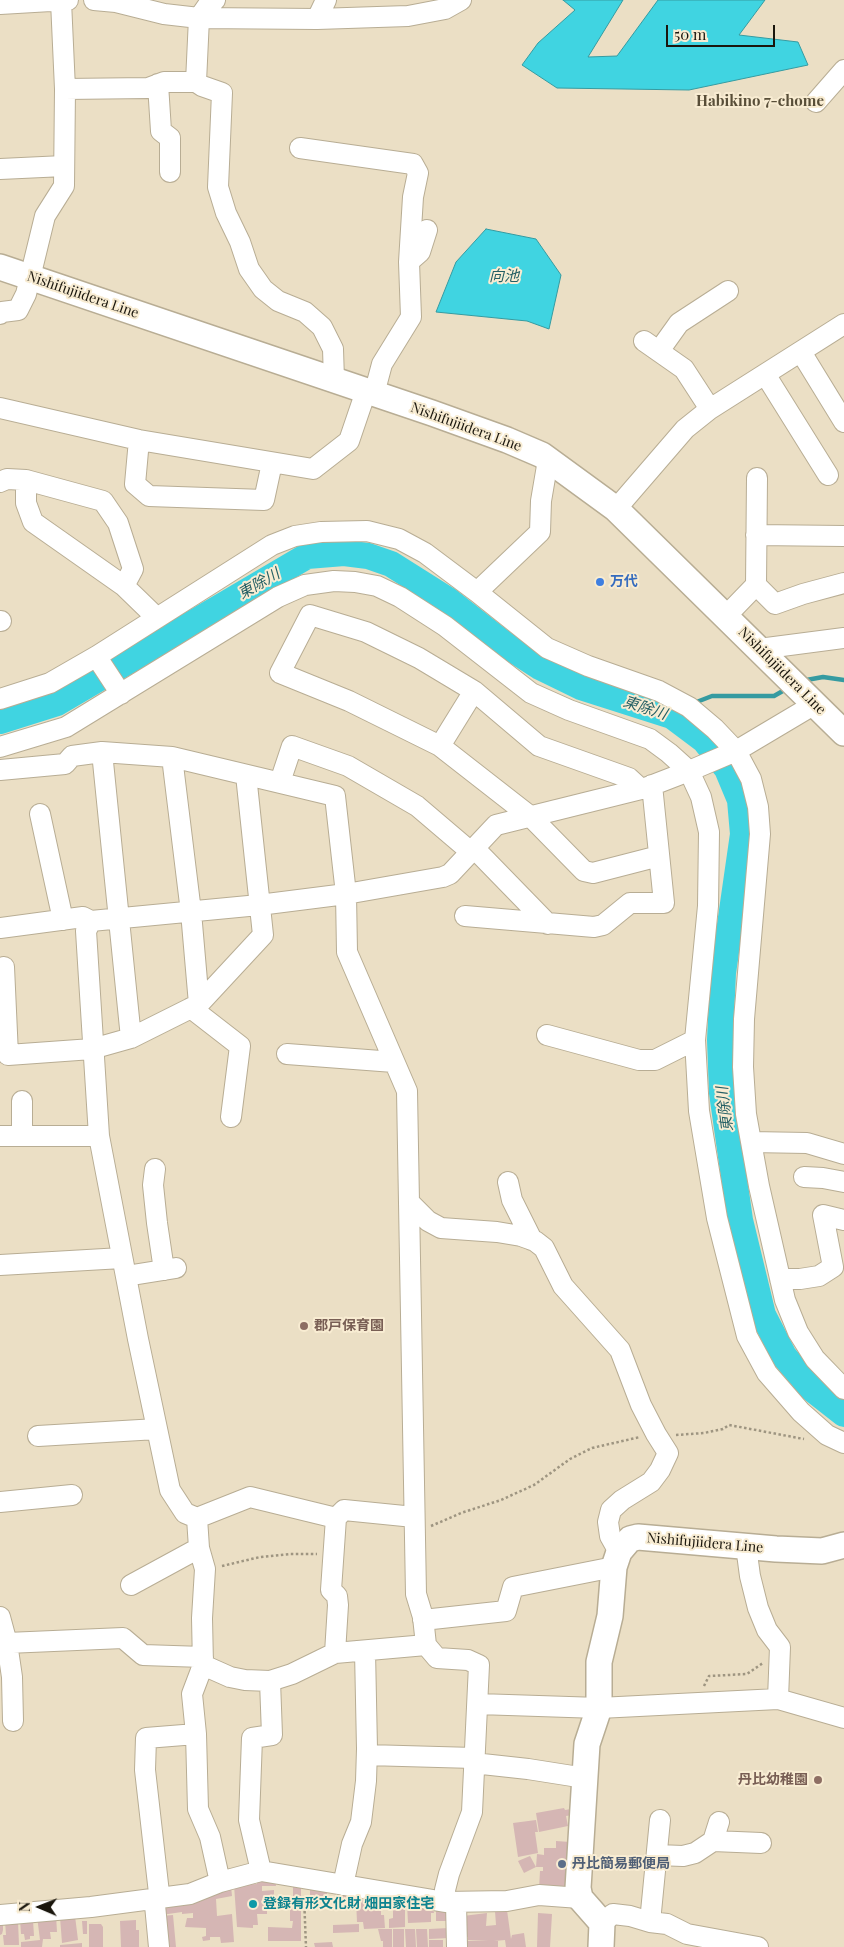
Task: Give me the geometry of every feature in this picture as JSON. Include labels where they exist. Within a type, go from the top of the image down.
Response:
[{"type":"main road","name":"Nishifujiidera Line","points":[[0,266],[507,440],[548,460],[616,509],[844,733]]},
{"type":"main road","name":"Nishifujiidera Line","points":[[616,1559],[630,1540],[638,1538],[822,1551],[844,1545]]},
{"type":"main road","points":[[601,1935],[580,1898],[578,1888],[587,1744],[599,1708],[599,1662],[610,1616],[616,1559]]},
{"type":"street","points":[[94,0],[116,2],[164,14],[199,18],[316,19],[408,16],[445,9],[461,0]]},
{"type":"street","points":[[196,82],[199,18],[208,5],[215,0]]},
{"type":"street","points":[[316,19],[326,0]]},
{"type":"street","points":[[0,314],[2,312],[18,310],[26,294],[45,216],[64,186],[64,1],[9,3]]},
{"type":"street","points":[[816,102],[844,70]]},
{"type":"street","points":[[65,89],[148,88],[164,82],[196,82],[222,93],[218,187],[249,269],[263,289],[270,295],[278,301],[305,312],[322,327],[332,349],[334,380]]},
{"type":"street","points":[[158,84],[161,131],[170,138],[170,172]]},
{"type":"street","points":[[0,408],[139,440],[313,470],[349,441],[382,364],[411,317],[409,262],[413,197],[418,173],[413,164],[300,148]]},
{"type":"street","points":[[0,169],[64,166]]},
{"type":"street","points":[[409,262],[420,252],[427,230]]},
{"type":"street","points":[[710,409],[684,369],[652,346],[679,323],[728,291]]},
{"type":"street","points":[[616,509],[685,429],[710,409],[844,324]]},
{"type":"street","points":[[801,352],[844,422]]},
{"type":"street","points":[[766,374],[828,475]]},
{"type":"street","points":[[139,440],[135,484],[149,496],[264,500],[272,462]]},
{"type":"street","points":[[478,592],[540,532],[541,501],[548,460]]},
{"type":"street","points":[[726,616],[756,585],[757,478]]},
{"type":"street","points":[[0,482],[8,479],[26,480],[103,501],[118,523],[133,569],[124,586]]},
{"type":"street","points":[[26,480],[26,503],[32,522],[124,586],[157,618]]},
{"type":"street","points":[[0,699],[50,683],[99,659],[157,618],[272,545],[296,536],[321,532],[367,531],[399,540],[425,553],[478,592],[547,648],[588,666],[658,691],[689,706],[736,751],[751,779],[758,807],[760,834],[744,1038],[743,1067],[746,1114],[785,1300],[798,1332],[815,1358],[844,1389]]},
{"type":"street","points":[[756,535],[844,536]]},
{"type":"street","points":[[0,747],[66,727],[119,691],[278,597],[306,585],[334,582],[356,582],[377,586],[400,597],[445,626],[531,693],[569,710],[650,739],[688,772],[701,797],[709,832],[708,906],[695,1040],[699,1111],[717,1218],[746,1336],[767,1373],[801,1412],[827,1435],[840,1441]]},
{"type":"street","points":[[756,585],[775,604],[844,583]]},
{"type":"street","points":[[646,787],[629,778],[538,746],[474,691],[419,658],[366,632],[310,615],[280,673],[349,701],[440,746],[531,817],[584,871],[593,873],[659,856]]},
{"type":"street","points":[[760,649],[844,638]]},
{"type":"street","points":[[99,659],[119,691]]},
{"type":"street","points":[[440,746],[474,691]]},
{"type":"street","points":[[0,928],[83,917],[90,921],[259,905],[346,894],[443,877],[450,874],[496,825],[646,787],[688,772],[736,751],[802,691]]},
{"type":"street","points":[[280,782],[292,746],[348,766],[417,806],[473,850],[548,924]]},
{"type":"street","points":[[102,752],[131,1038]]},
{"type":"street","points":[[0,770],[65,764],[72,756],[102,752],[172,757],[335,796],[346,894],[347,952],[407,1091],[416,1594],[423,1620],[426,1645],[437,1658],[468,1660],[479,1665],[472,1812],[445,1890],[450,1903],[457,1947]]},
{"type":"street","points":[[172,757],[191,912],[195,1006],[240,1046],[231,1117]]},
{"type":"street","points":[[4,967],[8,1055],[92,1050],[131,1038],[195,1006],[263,935],[246,774]]},
{"type":"street","points":[[465,916],[594,927],[602,925],[630,903],[664,903],[659,856],[646,787]]},
{"type":"street","points":[[40,814],[62,920]]},
{"type":"street","points":[[90,921],[86,931],[92,1050],[99,1136],[170,1490],[186,1513],[197,1518],[250,1497],[336,1518]]},
{"type":"street","points":[[546,1035],[639,1060],[655,1060],[695,1040]]},
{"type":"street","points":[[287,1054],[394,1062]]},
{"type":"street","points":[[22,1101],[22,1136]]},
{"type":"street","points":[[0,1136],[99,1136]]},
{"type":"street","points":[[751,1142],[807,1143],[844,1154]]},
{"type":"street","points":[[0,1266],[171,1269],[157,1223],[153,1185],[155,1169]]},
{"type":"street","points":[[804,1177],[844,1182]]},
{"type":"street","points":[[508,1182],[512,1200],[532,1240]]},
{"type":"street","points":[[409,1202],[428,1221],[441,1228],[498,1232],[532,1240],[544,1248],[563,1286],[620,1350],[641,1405],[668,1453],[660,1470],[650,1482],[622,1500],[611,1510],[608,1522],[616,1559],[513,1587],[506,1611],[423,1620]]},
{"type":"street","points":[[780,1279],[800,1279],[819,1276],[833,1267],[823,1215],[844,1220]]},
{"type":"street","points":[[38,1436],[157,1429]]},
{"type":"street","points":[[0,1502],[72,1495]]},
{"type":"street","points":[[335,1653],[338,1604],[337,1596],[331,1590],[336,1518],[344,1510],[414,1525]]},
{"type":"street","points":[[197,1518],[199,1548],[206,1569],[202,1618],[203,1662],[192,1694],[196,1734],[198,1809],[210,1837],[220,1882]]},
{"type":"street","points":[[746,1546],[750,1576],[758,1608],[767,1630],[780,1647],[778,1699]]},
{"type":"street","points":[[131,1584],[199,1548]]},
{"type":"street","points":[[0,1617],[7,1643],[12,1676],[13,1721]]},
{"type":"street","points":[[7,1643],[123,1638],[143,1656],[203,1662],[230,1677],[270,1681],[292,1674],[335,1653],[426,1645]]},
{"type":"street","points":[[343,1885],[352,1844],[361,1822],[367,1755],[365,1650]]},
{"type":"street","points":[[261,1871],[249,1820],[252,1738],[272,1735],[270,1681]]},
{"type":"street","points":[[478,1704],[599,1708],[778,1699],[844,1718]]},
{"type":"street","points":[[159,1947],[155,1905],[158,1893],[145,1770],[146,1738],[196,1734]]},
{"type":"street","points":[[367,1755],[474,1760],[585,1778]]},
{"type":"street","points":[[650,1922],[660,1820]]},
{"type":"street","points":[[713,1841],[719,1822]]},
{"type":"street","points":[[657,1855],[683,1856],[695,1853],[713,1841],[761,1843]]},
{"type":"street","points":[[0,1915],[91,1907],[190,1894],[220,1882],[261,1871],[404,1897],[450,1903],[507,1901],[538,1896],[580,1898]]},
{"type":"street","points":[[601,1935],[613,1914],[667,1924],[687,1934],[758,1947]]},
{"type":"path","points":[[414,1525],[502,1500],[534,1486],[570,1458],[592,1448],[656,1434],[704,1433],[723,1429],[729,1425],[821,1442],[840,1441]]},
{"type":"path","points":[[206,1569],[260,1557],[290,1554],[334,1554]]},
{"type":"path","points":[[687,1703],[700,1691],[709,1676],[747,1674],[780,1649]]},
{"type":"path","points":[[304,1879],[306,1947]]},
{"type":"water","points":[[563,0],[623,0],[588,57],[617,56],[658,0],[765,0],[739,35],[798,42],[808,65],[689,90],[557,88],[522,65],[538,43],[575,10]]},
{"type":"water","name":"向池","points":[[486,229],[536,239],[561,275],[549,329],[527,321],[436,312],[456,262]]},
{"type":"building","points":[[564,1808],[565,1810],[571,1809],[572,1815],[566,1816],[568,1826],[539,1832],[536,1813]]},
{"type":"building","points":[[536,1820],[538,1832],[535,1832],[538,1853],[518,1857],[513,1823]]},
{"type":"building","points":[[556,1841],[570,1842],[568,1891],[539,1889],[540,1871],[543,1871],[543,1867],[536,1867],[537,1854],[544,1855],[544,1848],[556,1848]]},
{"type":"building","points":[[530,1856],[536,1867],[524,1873],[518,1861]]},
{"type":"building","points":[[275,1879],[276,1886],[262,1886],[262,1891],[274,1890],[274,1900],[267,1901],[267,1914],[257,1914],[258,1925],[253,1925],[253,1928],[237,1927],[234,1885],[257,1884],[257,1880]]},
{"type":"building","points":[[293,1883],[301,1883],[301,1941],[268,1941],[268,1927],[292,1928],[290,1900],[293,1900]]},
{"type":"building","points":[[231,1886],[232,1896],[216,1899],[217,1916],[232,1914],[234,1942],[221,1943],[220,1937],[210,1937],[210,1940],[203,1941],[202,1937],[206,1936],[206,1928],[185,1927],[187,1918],[193,1918],[193,1913],[182,1914],[182,1912],[161,1915],[159,1903]]},
{"type":"building","points":[[310,1886],[327,1887],[327,1901],[310,1900]]},
{"type":"building","points":[[342,1894],[348,1894],[348,1901],[342,1901]]},
{"type":"building","points":[[371,1899],[371,1901],[381,1900],[381,1915],[384,1915],[385,1928],[364,1929],[363,1922],[357,1922],[356,1900]]},
{"type":"building","points":[[407,1904],[416,1906],[417,1909],[433,1909],[434,1913],[431,1913],[431,1922],[408,1923]]},
{"type":"building","points":[[393,1906],[405,1906],[405,1927],[389,1928],[389,1919],[393,1918]]},
{"type":"building","points":[[436,1909],[446,1911],[447,1921],[436,1921]]},
{"type":"building","points":[[507,1910],[511,1939],[512,1935],[524,1933],[526,1947],[506,1947],[505,1940],[494,1941],[498,1941],[498,1947],[466,1947],[466,1941],[489,1940],[468,1940],[468,1937],[463,1937],[463,1916],[487,1913],[486,1926],[496,1925],[495,1911]]},
{"type":"building","points":[[538,1913],[552,1914],[550,1947],[537,1947]]},
{"type":"building","points":[[56,1915],[57,1932],[50,1932],[51,1939],[43,1939],[42,1947],[21,1947],[21,1942],[40,1940],[37,1916]]},
{"type":"building","points":[[173,1915],[176,1947],[164,1947],[161,1916]]},
{"type":"building","points":[[75,1916],[78,1940],[62,1943],[60,1917]]},
{"type":"building","points":[[20,1919],[33,1920],[34,1936],[30,1936],[30,1939],[25,1940],[24,1934],[21,1934]]},
{"type":"building","points":[[136,1920],[136,1930],[139,1930],[139,1947],[121,1947],[120,1921]]},
{"type":"building","points":[[5,1921],[18,1921],[19,1945],[4,1945],[3,1935],[6,1935]]},
{"type":"building","points":[[82,1921],[87,1921],[87,1934],[83,1934]]},
{"type":"building","points":[[0,1922],[3,1922],[3,1930],[0,1935]]},
{"type":"building","points":[[89,1924],[101,1924],[103,1927],[103,1947],[89,1947]]},
{"type":"building","points":[[359,1924],[359,1932],[333,1933],[333,1925]]},
{"type":"building","points":[[449,1928],[449,1938],[429,1939],[429,1929]]},
{"type":"building","points":[[378,1929],[392,1929],[392,1947],[383,1947],[383,1941],[381,1941]]},
{"type":"building","points":[[393,1929],[404,1929],[404,1947],[393,1947]]},
{"type":"building","points":[[405,1929],[415,1929],[416,1947],[406,1947]]},
{"type":"building","points":[[416,1929],[427,1929],[428,1947],[417,1947]]},
{"type":"building","points":[[429,1940],[443,1940],[443,1947],[429,1947]]},
{"type":"building","points":[[332,1942],[333,1947],[315,1947],[314,1943]]},
{"type":"building","points":[[82,1943],[82,1947],[60,1947],[60,1945]]},
{"type":"waterway","name":"東除川","points":[[0,721],[57,703],[307,556],[344,553],[368,556],[391,564],[448,600],[503,643],[540,667],[581,687],[672,716],[704,740],[727,769],[740,800],[743,834],[723,973],[720,1040],[722,1093],[740,1220],[763,1315],[784,1356],[812,1389],[844,1414]]},
{"type":"waterway","points":[[801,681],[823,677],[844,680]]},
{"type":"waterway","points":[[694,703],[712,696],[774,696],[788,688]]},
{"type":"waterway","points":[[672,716],[683,709]]},
{"type":"place","name":"万代","points":[[600,582]]},
{"type":"place","name":"郡戸保育園","points":[[304,1326]]},
{"type":"place","name":"丹比幼稚園","points":[[818,1780]]},
{"type":"place","name":"丹比簡易郵便局","points":[[562,1864]]},
{"type":"place","name":"登録有形文化財 畑田家住宅","points":[[253,1904]]},
{"type":"district","name":"Habikino 7-chome","points":[[760,101]]}]
